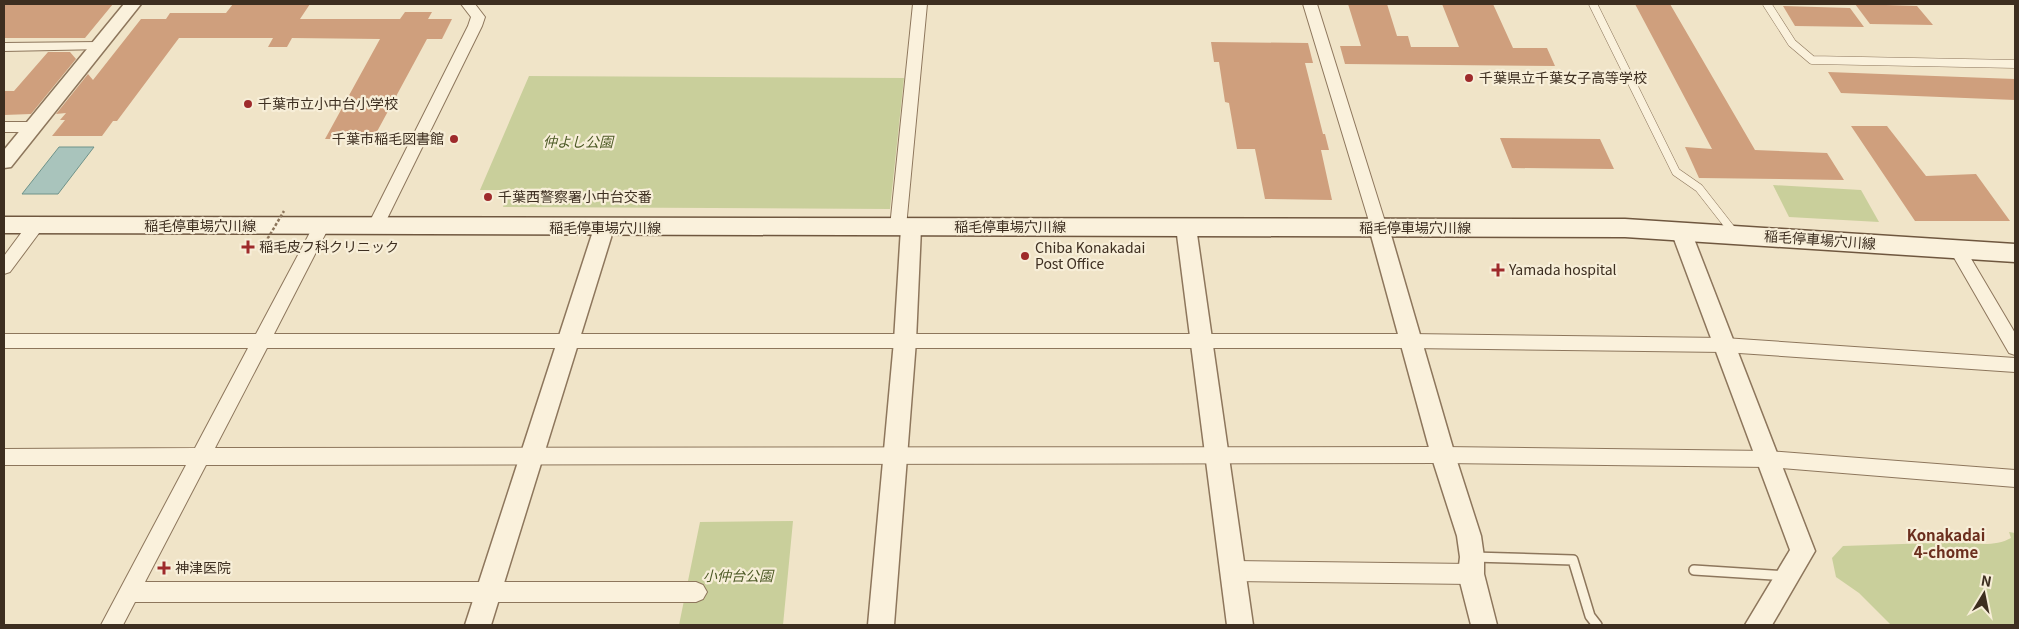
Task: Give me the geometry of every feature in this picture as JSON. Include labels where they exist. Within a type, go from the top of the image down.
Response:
[{"type":"main road","name":"稲毛停車場穴川線","points":[[4,225],[604,228],[1625,228],[2015,253]]},
{"type":"street","points":[[4,162],[134,4]]},
{"type":"street","points":[[376,227],[475,26],[478,17],[468,4]]},
{"type":"street","points":[[881,625],[905,341],[905,228],[920,4]]},
{"type":"street","points":[[1310,4],[1379,228],[1443,455],[1469,536],[1472,566],[1484,625]]},
{"type":"street","points":[[4,48],[99,46]]},
{"type":"street","points":[[4,127],[32,127]]},
{"type":"street","points":[[4,268],[36,226]]},
{"type":"street","points":[[112,625],[321,227]]},
{"type":"street","points":[[1186,227],[1219,456],[1240,625]]},
{"type":"street","points":[[478,625],[604,228]]},
{"type":"street","points":[[1681,231],[1803,551],[1758,625]]},
{"type":"street","points":[[1957,249],[2015,348]]},
{"type":"street","points":[[4,341],[1410,341],[1724,345],[2015,365]]},
{"type":"street","points":[[4,457],[1443,455],[1768,459],[2015,479]]},
{"type":"street","points":[[1234,570],[1472,566]]},
{"type":"street","points":[[130,592],[696,592]]},
{"type":"lane","points":[[1593,4],[1676,172],[1699,188],[1736,235]]},
{"type":"lane","points":[[1767,4],[1795,48],[1803,56],[1812,60],[2015,64]]},
{"type":"lane","points":[[1472,566],[1573,560],[1590,616],[1597,625]]},
{"type":"lane","points":[[1694,570],[1787,576]]},
{"type":"path","points":[[265,243],[284,211]]},
{"type":"green space","name":"仲よし公園","points":[[529,76],[904,78],[890,209],[503,207],[509,190],[480,190]]},
{"type":"green space","points":[[1773,185],[1861,190],[1879,222],[1789,217]]},
{"type":"green space","name":"小仲台公園","points":[[793,521],[783,625],[679,625],[700,522]]},
{"type":"green space","points":[[2009,532],[2015,533],[2015,625],[1891,625],[1859,593],[1836,577],[1832,558],[1843,546],[1942,542],[1992,544],[2011,538]]},
{"type":"water","points":[[59,147],[94,147],[58,194],[22,194]]},
{"type":"building","points":[[4,4],[113,4],[85,38],[4,38]]},
{"type":"building","points":[[233,4],[310,4],[300,19],[400,19],[405,12],[432,12],[428,19],[452,19],[442,39],[427,39],[373,139],[325,139],[380,39],[292,38],[287,47],[268,47],[273,38],[179,38],[117,121],[113,121],[102,136],[52,136],[65,120],[60,120],[66,113],[56,114],[88,74],[93,80],[141,19],[166,19],[170,13],[226,13]]},
{"type":"building","points":[[1348,4],[1387,4],[1397,36],[1408,36],[1411,47],[1459,47],[1442,4],[1493,4],[1513,48],[1547,48],[1555,66],[1345,64],[1340,46],[1361,46]]},
{"type":"building","points":[[1635,4],[1670,4],[1755,150],[1827,153],[1844,180],[1699,178],[1685,147],[1712,149]]},
{"type":"building","points":[[1855,4],[1917,6],[1933,25],[1870,24]]},
{"type":"building","points":[[1783,6],[1850,8],[1864,27],[1795,26]]},
{"type":"building","points":[[1211,42],[1308,43],[1313,63],[1305,63],[1323,134],[1325,134],[1329,150],[1321,150],[1332,200],[1265,199],[1255,149],[1237,149],[1229,103],[1225,102],[1219,62],[1214,62]]},
{"type":"building","points":[[48,52],[70,52],[76,59],[31,114],[4,115],[4,91],[14,91]]},
{"type":"building","points":[[1828,72],[2015,79],[2015,100],[1841,93]]},
{"type":"building","points":[[1851,126],[1887,126],[1926,176],[1976,174],[2010,221],[1915,221]]},
{"type":"building","points":[[1500,138],[1600,139],[1614,169],[1512,168]]},
{"type":"place","name":"千葉県立千葉女子高等学校","points":[[1469,78]]},
{"type":"place","name":"千葉市立小中台小学校","points":[[248,104]]},
{"type":"place","name":"千葉市稲毛図書館","points":[[454,139]]},
{"type":"place","name":"千葉西警察署小中台交番","points":[[488,197]]},
{"type":"place","name":"稲毛皮フ科クリニック","points":[[248,247]]},
{"type":"place","name":"Chiba Konakadai Post Office","points":[[1025,256]]},
{"type":"place","name":"Yamada hospital","points":[[1498,270]]},
{"type":"place","name":"神津医院","points":[[164,568]]},
{"type":"district","name":"Konakadai 4-chome","points":[[1946,544]]}]
